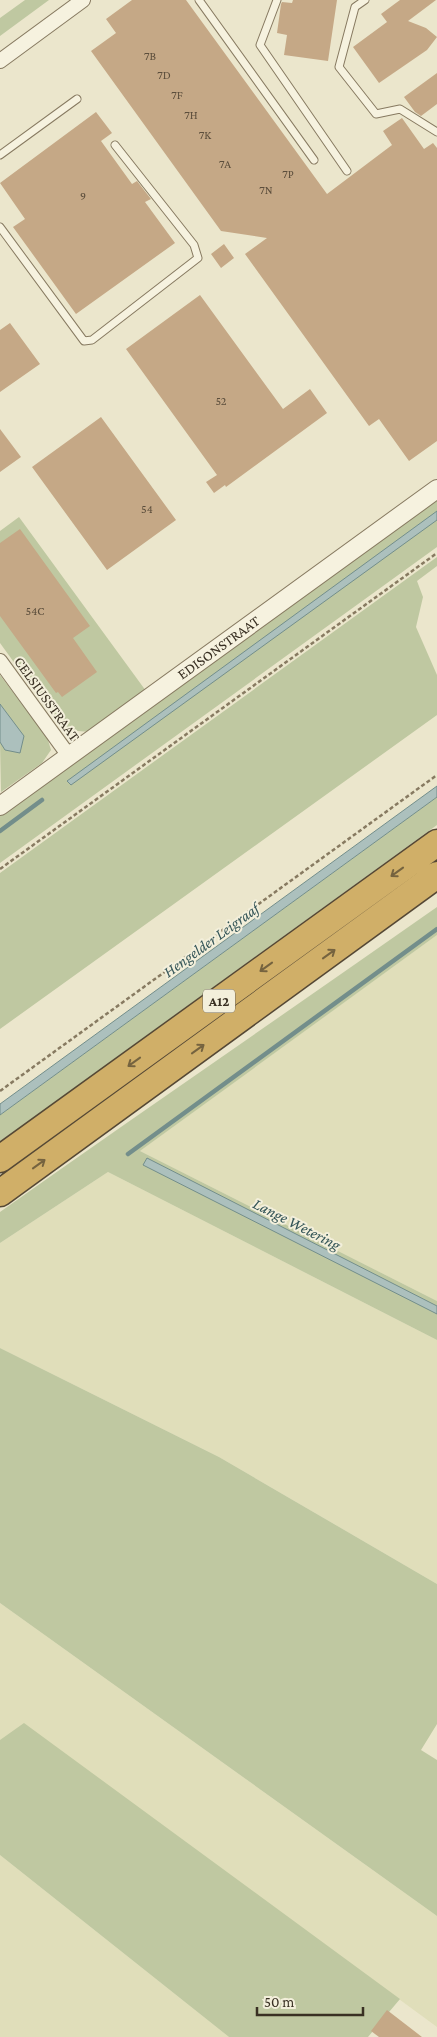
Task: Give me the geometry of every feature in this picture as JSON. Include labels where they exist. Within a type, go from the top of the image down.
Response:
[{"type":"highway","name":"A12","points":[[0,1159],[437,844]]},
{"type":"highway","name":"A12","points":[[0,1193],[437,875]]},
{"type":"street","points":[[0,61],[83,0]]},
{"type":"street","name":"EDISONSTRAAT","points":[[0,805],[437,489]]},
{"type":"street","name":"CELSIUSSTRAAT","points":[[0,661],[69,756]]},
{"type":"lane","points":[[199,0],[314,160]]},
{"type":"lane","points":[[277,0],[260,45],[347,170]]},
{"type":"lane","points":[[364,0],[355,7],[340,68],[376,114],[400,109],[437,132]]},
{"type":"lane","points":[[0,155],[78,99]]},
{"type":"lane","points":[[0,227],[84,341],[92,340],[198,258],[194,245],[115,144]]},
{"type":"path","points":[[0,868],[437,553]]},
{"type":"path","points":[[0,1091],[437,775]]},
{"type":"shaded area","points":[[437,511],[437,520],[71,785],[67,781]]},
{"type":"shaded area","points":[[0,704],[24,736],[20,753],[5,750],[0,742]]},
{"type":"shaded area","points":[[437,786],[437,797],[0,1115],[0,1104]]},
{"type":"shaded area","points":[[437,935],[437,1301],[140,1151],[299,1035]]},
{"type":"shaded area","points":[[147,1158],[437,1306],[437,1314],[143,1165]]},
{"type":"shaded area","points":[[108,1172],[437,1340],[437,1584],[219,1457],[0,1348],[0,1243]]},
{"type":"shaded area","points":[[0,1603],[437,1916],[437,2027],[264,1900],[0,1740]]},
{"type":"shaded area","points":[[0,1855],[229,2037],[0,2037]]},
{"type":"green space","points":[[25,0],[49,0],[0,36],[0,18]]},
{"type":"green space","points":[[437,499],[437,547],[0,863],[0,815]]},
{"type":"green space","points":[[19,517],[146,691],[90,732],[66,730],[55,719],[0,643],[0,531]]},
{"type":"green space","points":[[437,557],[437,566],[417,581],[423,597],[416,627],[437,675],[437,715],[0,1029],[0,873]]},
{"type":"green space","points":[[0,675],[47,737],[51,750],[42,763],[1,792],[0,742],[6,750],[23,736],[0,704]]},
{"type":"green space","points":[[437,797],[437,825],[0,1142],[0,1115]]},
{"type":"green space","points":[[437,907],[437,935],[140,1151],[437,1301],[437,1340],[108,1172],[0,1243],[0,1212]]},
{"type":"green space","points":[[0,1348],[219,1457],[437,1584],[437,1724],[421,1750],[437,1760],[437,1916],[0,1603]]},
{"type":"green space","points":[[24,1723],[400,1999],[368,2037],[229,2037],[0,1855],[0,1740]]},
{"type":"building","points":[[132,0],[186,0],[327,194],[392,145],[383,131],[402,118],[424,149],[433,143],[437,148],[437,441],[409,461],[379,419],[369,426],[245,254],[267,238],[221,231],[91,51],[116,33],[106,19]]},
{"type":"building","points":[[293,0],[337,0],[328,61],[284,55],[287,35],[277,33],[281,4],[282,2],[292,3]]},
{"type":"building","points":[[400,0],[436,0],[408,21],[426,28],[437,37],[427,50],[379,83],[353,47],[387,22],[381,14]]},
{"type":"building","points":[[437,73],[437,104],[421,116],[415,112],[404,97]]},
{"type":"building","points":[[96,112],[112,133],[101,141],[132,184],[137,181],[151,199],[145,202],[175,243],[76,314],[13,227],[25,219],[0,183]]},
{"type":"building","points":[[224,244],[234,258],[221,268],[211,254]]},
{"type":"building","points":[[200,295],[283,409],[310,389],[327,413],[226,487],[225,485],[214,493],[206,482],[217,475],[126,349]]},
{"type":"building","points":[[10,323],[40,364],[0,392],[0,330]]},
{"type":"building","points":[[101,417],[176,520],[107,570],[32,467]]},
{"type":"building","points":[[0,429],[21,457],[0,472]]},
{"type":"building","points":[[20,529],[90,626],[73,638],[97,672],[62,697],[58,692],[56,693],[0,616],[0,543]]},
{"type":"building","points":[[387,2010],[422,2037],[379,2037],[371,2031]]},
{"type":"waterway","points":[[0,831],[42,800]]},
{"type":"waterway","points":[[128,1154],[437,929]]},
{"type":"water label","name":"Hengelder Leigraaf","points":[[211,940]]},
{"type":"water label","name":"Lange Wetering","points":[[297,1224]]}]
